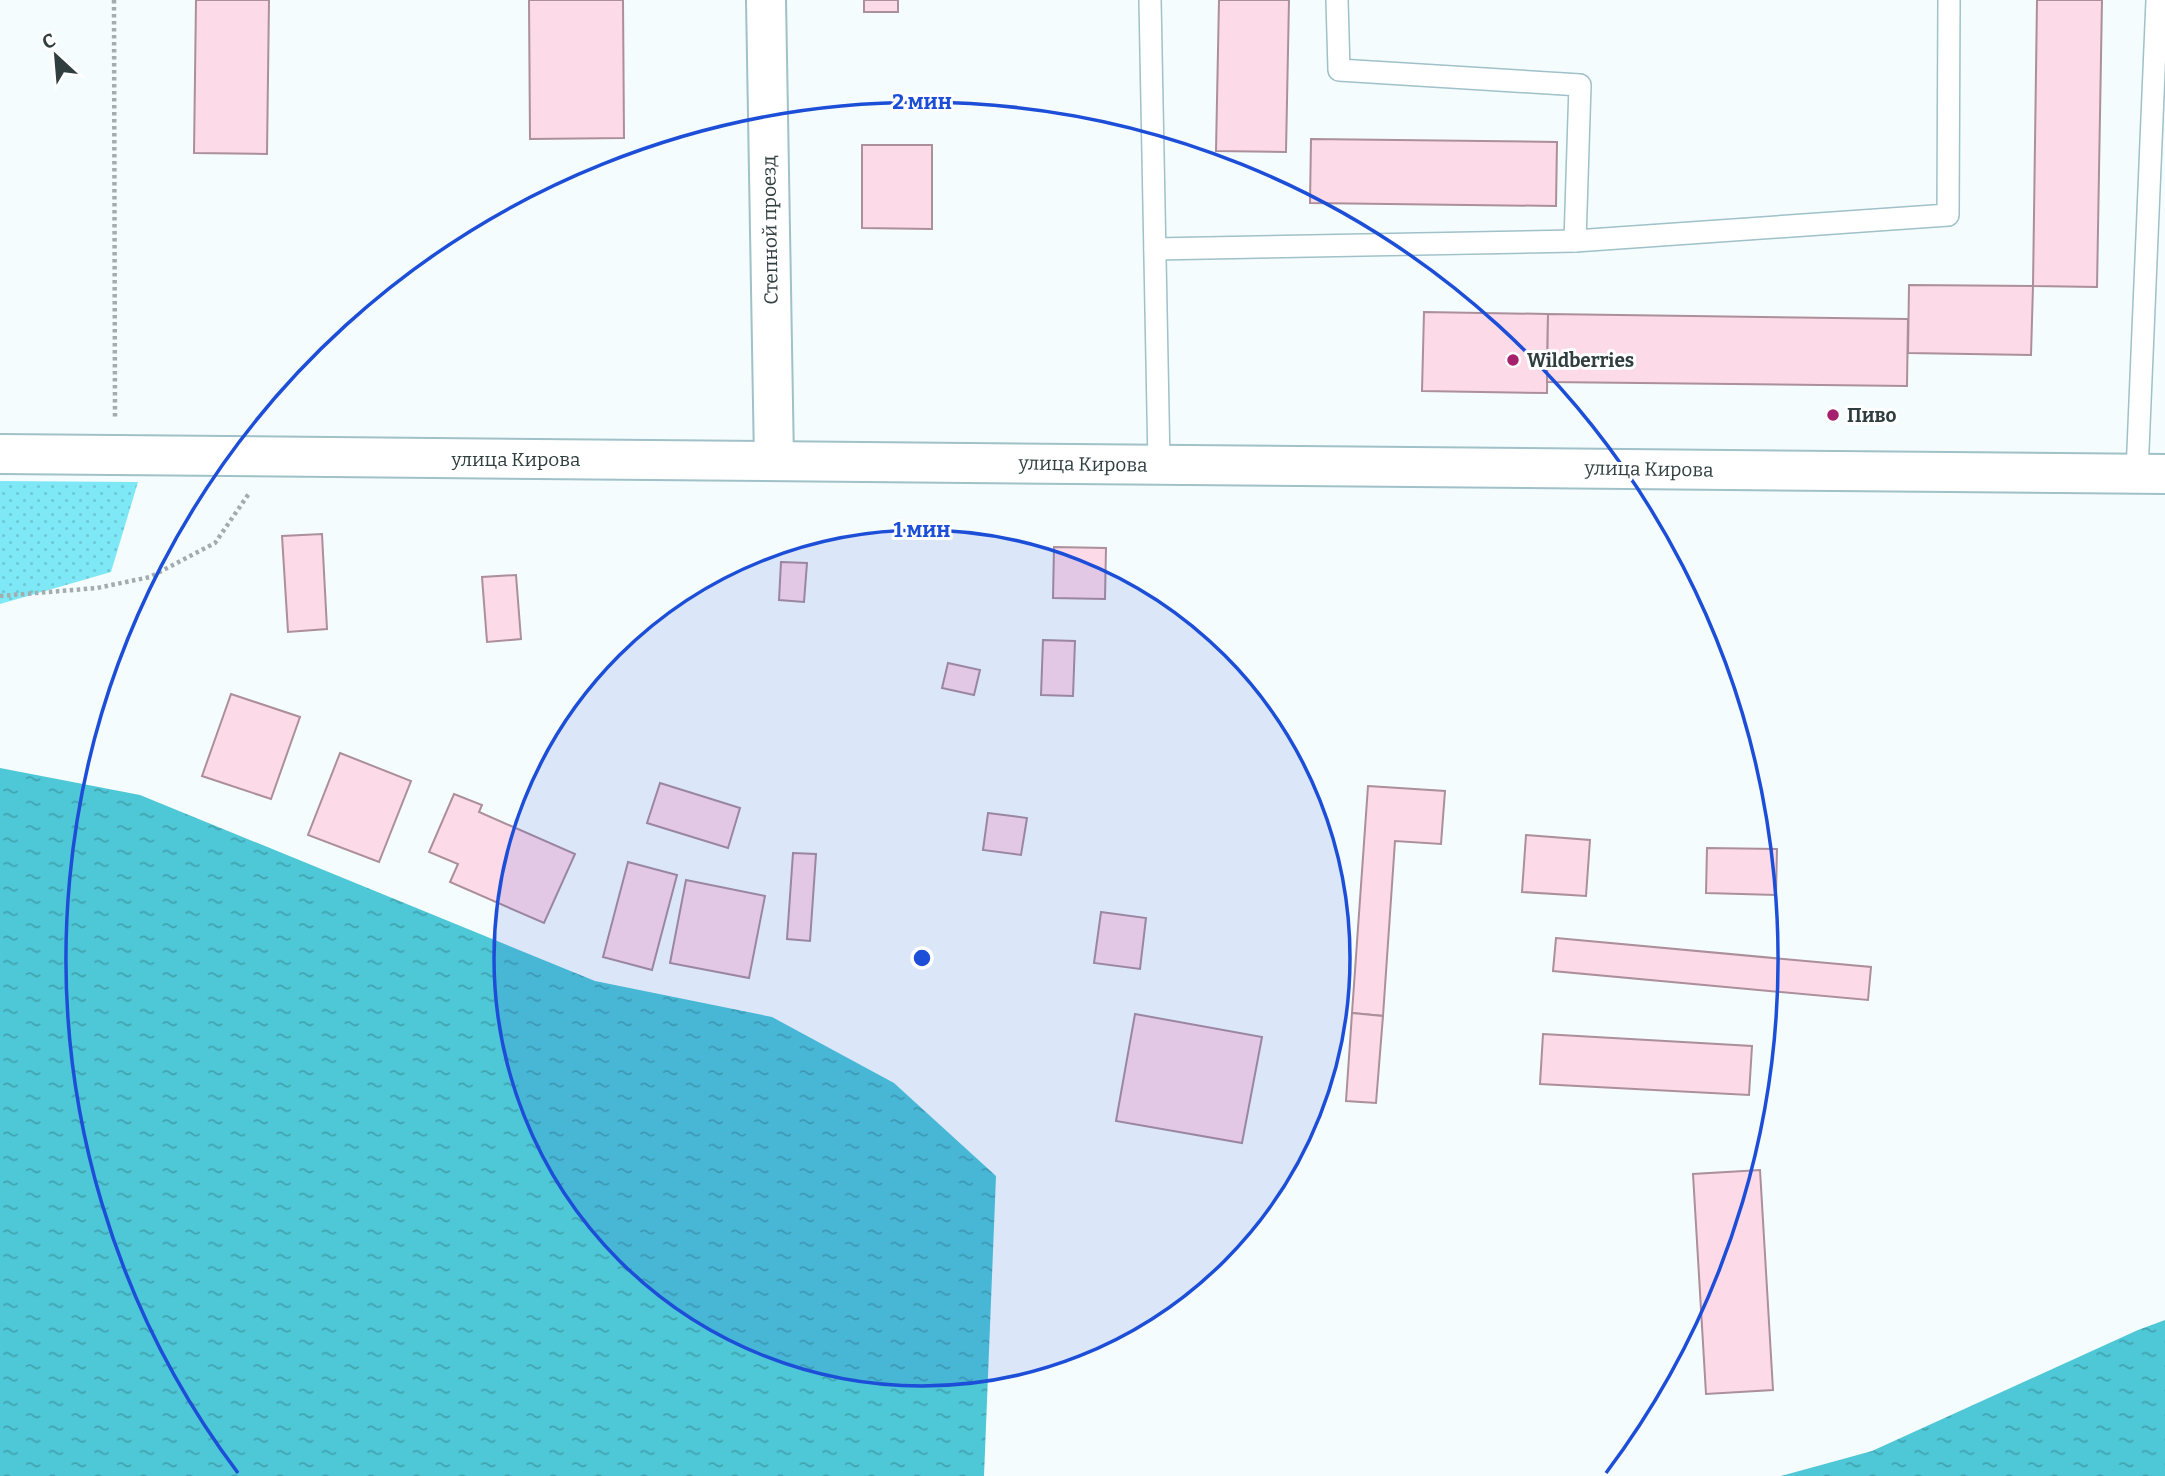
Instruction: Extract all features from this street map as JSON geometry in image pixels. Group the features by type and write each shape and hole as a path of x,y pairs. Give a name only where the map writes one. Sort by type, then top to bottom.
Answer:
{"main road":[{"name":"Степной проезд","path":"766,0 774,461"},
{"name":"улица Кирова","path":"0,454 2151,473"}],"lane":[{"path":"1150,0 1159,464"},
{"path":"1337,0 1339,70 1580,85 1575,242"},
{"path":"1155,249 1575,242 1948,215 1949,0"},
{"path":"2151,473 2157,0"}],"path":[{"path":"114,0 115,455"},
{"path":"0,596 97,588 150,577 215,543 274,457"}],"shaded area":[{"path":"0,481 138,482 111,572 0,604"}],"water":[{"path":"0,768 140,795 595,981 772,1017 894,1083 996,1176 984,1476 0,1476"},
{"path":"2165,1320 2165,1476 1781,1476 1872,1451"}],"building":[{"path":"196,0 269,0 267,154 194,153"},
{"path":"529,0 623,0 624,138 530,139"},
{"path":"864,0 898,0 898,12 864,12"},
{"path":"1219,0 1289,0 1286,152 1216,151"},
{"path":"2037,0 2102,0 2097,287 2033,286"},
{"path":"1311,139 1557,142 1556,206 1310,203"},
{"path":"862,145 932,145 932,229 862,228"},
{"path":"1909,285 2033,286 2031,355 1908,353"},
{"path":"1424,312 1548,314 1547,393 1422,391"},
{"path":"1548,314 1908,319 1907,386 1547,382"},
{"path":"322,534 327,629 288,632 282,536"},
{"path":"1054,547 1106,548 1105,599 1053,598"},
{"path":"781,562 807,563 804,602 779,600"},
{"path":"516,575 521,639 487,642 482,577"},
{"path":"1043,640 1075,641 1073,696 1041,695"},
{"path":"948,663 980,670 974,695 942,688"},
{"path":"231,694 300,717 271,799 202,776"},
{"path":"340,753 411,781 379,862 308,835"},
{"path":"660,783 740,808 728,848 647,823"},
{"path":"1368,786 1445,791 1441,844 1395,841 1383,1016 1352,1013"},
{"path":"454,794 482,805 479,812 575,854 544,923 450,882 458,864 429,852"},
{"path":"988,813 1027,818 1021,855 983,850"},
{"path":"1526,835 1590,840 1586,896 1522,892"},
{"path":"1707,848 1777,849 1776,895 1706,893"},
{"path":"793,853 816,854 810,941 787,939"},
{"path":"628,862 677,875 652,970 603,957"},
{"path":"686,880 765,896 749,978 670,963"},
{"path":"1101,912 1146,918 1140,969 1094,963"},
{"path":"1556,938 1871,967 1868,1000 1553,971"},
{"path":"1352,1013 1383,1016 1376,1103 1346,1101"},
{"path":"1135,1014 1262,1037 1242,1143 1116,1121"},
{"path":"1543,1034 1752,1046 1749,1095 1540,1084"},
{"path":"1760,1170 1773,1390 1706,1394 1693,1174"}],"place":[{"name":"Wildberries","path":"1513,360"},
{"name":"Пиво","path":"1833,415"}]}
